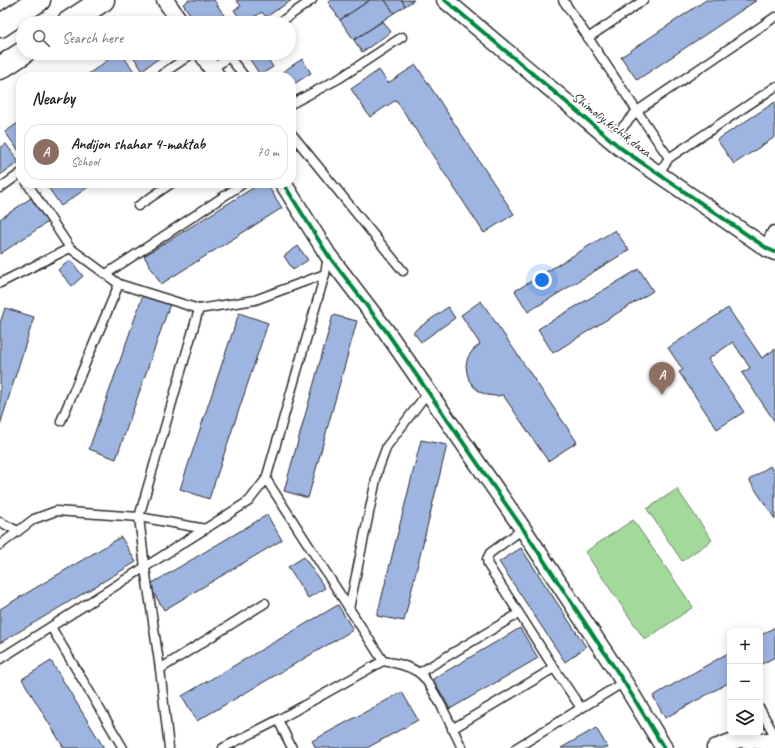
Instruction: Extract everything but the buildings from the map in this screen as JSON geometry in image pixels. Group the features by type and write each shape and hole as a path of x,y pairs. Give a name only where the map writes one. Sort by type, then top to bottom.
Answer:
{"main road":[{"path":"0,26 39,0"},
{"path":"79,16 103,0"},
{"path":"0,68 16,58"}],"street":[{"path":"165,0 176,16"},
{"name":"Shimoliy kichik daxa","path":"445,0 611,140 771,251"},
{"path":"207,60 214,72"},
{"path":"286,188 328,255 386,331 523,529 624,682 664,748"},
{"path":"771,251 775,234"},
{"path":"715,748 739,739 775,742"}],"lane":[{"path":"289,16 312,0"},
{"path":"563,0 668,158"},
{"path":"588,38 644,0"},
{"path":"611,140 637,111 775,17"},
{"path":"296,101 340,78 402,37"},
{"path":"165,72 183,60"},
{"path":"216,72 227,60"},
{"path":"235,60 242,72"},
{"path":"658,174 668,158 775,86"},
{"path":"296,139 403,271"},
{"path":"0,188 16,177"},
{"path":"30,188 70,248 119,284 199,309 255,300 325,274"},
{"path":"138,206 165,188"},
{"path":"106,274 236,188"},
{"path":"0,283 70,248"},
{"path":"0,659 249,501 266,479 325,274 328,255"},
{"path":"61,421 119,284"},
{"path":"170,748 139,517 199,309"},
{"path":"349,609 378,470 387,446 428,392"},
{"path":"266,479 382,661"},
{"path":"0,545 34,519 56,510 139,517 206,529"},
{"path":"0,522 18,532"},
{"path":"523,529 490,553 487,559 488,565 518,614 581,708"},
{"path":"160,669 265,603"},
{"path":"420,673 518,614"},
{"path":"51,627 123,748"},
{"path":"223,748 278,720 382,661 403,665 420,673 434,692 462,748"},
{"path":"452,729 554,668"},
{"path":"516,748 624,682"},
{"path":"763,714 775,736"},
{"path":"278,720 292,748"}],"green space":[{"path":"677,489 712,540 682,561 647,509"},
{"path":"633,520 693,607 645,640 585,552"}],"cycle path":[{"path":"445,0 622,149 768,249 775,252"},
{"path":"286,188 328,255 386,331 523,529 624,682 664,748"}],"place":[{"name":"Andijon shahar 4-maktab","path":"662,395"}]}
